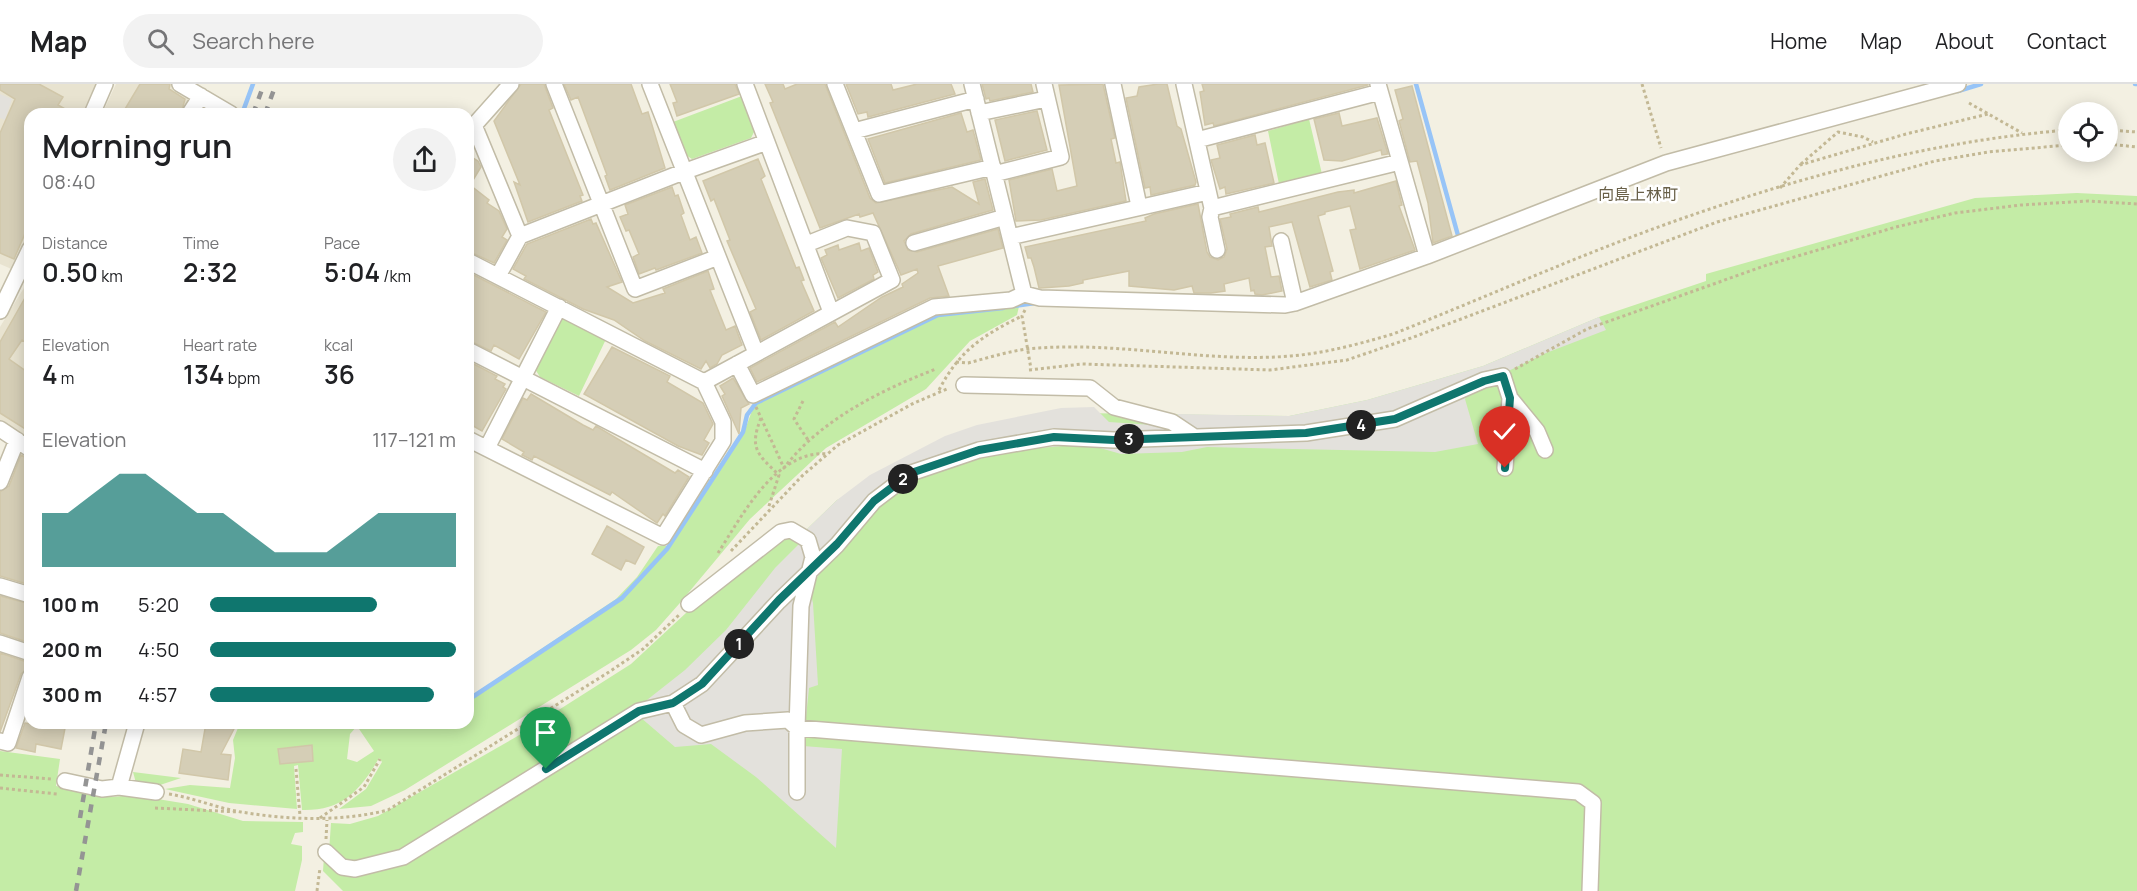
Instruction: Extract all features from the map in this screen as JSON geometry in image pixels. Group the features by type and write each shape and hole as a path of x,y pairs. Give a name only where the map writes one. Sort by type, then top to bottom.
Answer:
{"street":[{"path":"95,108 105,84"},
{"path":"180,84 221,108"},
{"path":"474,125 511,84"},
{"path":"554,84 635,289 718,257"},
{"path":"650,84 756,353"},
{"path":"745,84 831,312"},
{"path":"835,84 879,194 1060,158 1045,92 854,131"},
{"path":"972,84 1024,294"},
{"path":"1113,84 1139,206"},
{"path":"1184,84 1212,208 1210,217 1216,250"},
{"path":"737,364 753,395 934,307 1011,300 1024,294 1040,298 1286,305 1295,303 1427,256 1666,163 1958,84"},
{"path":"1197,140 1379,88 1427,256"},
{"path":"193,108 201,96"},
{"path":"474,135 520,236"},
{"path":"498,276 520,236 683,171 767,142"},
{"path":"1212,208 1400,162"},
{"path":"1010,237 1208,192"},
{"path":"914,243 1005,217"},
{"path":"704,382 892,280 873,233 847,228 807,244"},
{"path":"1281,241 1295,303"},
{"path":"0,310 24,261"},
{"path":"474,264 704,382 723,422 723,441 663,537 474,442"},
{"path":"487,448 559,307"},
{"path":"474,353 705,471"},
{"path":"326,852 342,867 355,869 403,857 639,711 673,703 702,684 860,519 874,501 911,473 979,450 1054,437 1114,440 1306,433 1395,419 1484,381 1503,376 1510,398 1537,431 1545,450"},
{"path":"964,385 1090,388 1114,407 1172,422 1193,436"},
{"path":"1505,468 1510,398"},
{"path":"0,429 24,444 0,482"},
{"path":"689,604 781,532 791,530 800,533 808,540 813,557 801,606 797,792"},
{"path":"0,586 24,593"},
{"path":"0,643 24,651"},
{"path":"0,741 8,743 24,695"},
{"path":"673,703 684,725 701,735 745,723 788,720 797,728 1578,792 1593,803 1590,891"},
{"path":"119,787 136,729"},
{"path":"65,781 102,789 119,787 156,792"}],"path":[{"path":"1642,84 1666,163"},
{"path":"1969,103 2023,134"},
{"path":"1800,165 1874,143 1988,114"},
{"path":"956,363 968,363 1028,350 1137,350 1261,357 1291,356 1348,347 1393,334 1674,221 1780,188 1899,155 2023,134 2058,131"},
{"path":"2118,131 2137,132"},
{"path":"1780,188 1800,165 1838,132 1863,137 1874,143"},
{"path":"2118,145 2137,147"},
{"path":"1503,376 1587,329 1767,265 1896,227 1955,213 2021,205 2088,201 2137,204"},
{"path":"939,390 956,363 988,333 1022,316 1031,369"},
{"path":"784,468 808,440 868,400 903,381 936,369"},
{"path":"803,401 794,419 808,440"},
{"path":"756,405 784,468"},
{"path":"761,417 754,443 755,449 777,473 778,480 767,511"},
{"path":"718,552 777,473 820,453 828,454"},
{"path":"320,818 364,787 380,759"},
{"path":"296,769 300,816"},
{"path":"0,775 65,781"},
{"path":"156,792 198,799 222,806"},
{"path":"317,891 320,871"}],"shaded area":[{"path":"0,84 99,84 89,108 24,108 24,253 16,271 0,264"},
{"path":"116,84 170,84 188,94 190,108 105,108"},
{"path":"0,94 12,99 5,120 0,118"},
{"path":"24,288 24,439 0,423 0,327"},
{"path":"1599,317 1606,330 1546,353 1469,390 1465,399 1478,444 1435,452 1207,447 1182,452 1121,454 1086,444 983,453 907,479 881,498 809,587 813,603 818,685 809,688 803,746 842,749 836,848 756,777 711,744 675,747 633,711 685,670 726,630 775,568 801,542 805,531 837,500 870,475 945,436 977,425 1061,408 1094,407 1109,422 1168,426 1178,414 1289,416 1367,400 1483,366"}],"green space":[{"path":"742,96 756,128 751,138 692,159 683,153 673,122"},
{"path":"1309,119 1322,174 1279,184 1268,131"},
{"path":"2077,193 2137,196 2137,891 343,891 323,871 324,857 338,870 395,854 346,865 329,852 331,823 350,824 378,816 516,737 631,664 700,600 782,539 791,538 805,531 837,500 911,462 1080,413 1289,416 1367,400 1483,366 1599,317 1706,281 1706,274 1975,198"},
{"path":"1020,302 1017,315 970,341 926,389 826,448 750,519 656,630 631,650 405,790 371,806 339,809 366,789 382,762 379,758 365,780 348,797 339,803 316,809 302,810 298,765 294,766 297,809 229,803 165,789 190,785 230,788 235,758 233,740 238,729 354,729 350,734 347,759 357,762 374,751 359,729 474,729 474,694 616,599 637,577 658,546 669,546 743,435 756,400 936,311"},
{"path":"569,318 607,337 579,396 540,377 535,369 558,321"},
{"path":"0,751 60,759 56,786 112,797 133,795 188,804 243,821 303,822 303,832 295,833 291,844 302,846 302,860 295,891 0,891"},
{"path":"133,772 181,778 154,787 136,783"}],"building":[{"path":"0,84 39,84 63,97 58,105 63,108 24,108 24,236 14,259 0,253 0,133 15,99 0,90"},
{"path":"140,84 170,84 169,89 185,99 183,108 126,108"},
{"path":"521,84 544,84 553,108 549,110 583,195 580,196 582,201 528,222 514,182 520,185 494,121"},
{"path":"564,84 631,84 642,114 648,112 665,168 610,190 605,176 607,175 578,97 571,100"},
{"path":"670,84 735,84 739,94 677,116 673,103 677,102"},
{"path":"765,84 783,84 785,89 797,84 825,84 870,198 876,203 952,187 979,204 973,182 985,179 993,210 911,234 904,241 908,250 917,252 998,229 1003,248 938,266 949,296 930,298 757,382 750,368 835,322 838,327 882,297 903,287 902,284 918,273 917,269 901,275 873,213 860,217 859,214 820,228 770,103 773,102"},
{"path":"846,84 891,84 893,90 917,84 951,84 955,94 868,117 867,112 858,114"},
{"path":"982,84 1031,84 1033,92 990,101 989,98 986,99"},
{"path":"1103,84 1115,138 1111,139 1116,163 1120,162 1126,201 1041,220 1016,221 1009,180 1052,169 1057,191 1077,186 1059,85"},
{"path":"1167,84 1177,126 1181,129 1196,182 1195,185 1151,195 1150,187 1145,188 1126,98 1137,96 1139,87"},
{"path":"1202,84 1368,85 1214,126 1213,123 1205,125 1200,92 1204,91"},
{"path":"1412,86 1452,236 1433,243 1428,203 1417,161 1410,162 1399,121 1403,119 1395,90"},
{"path":"1037,111 1047,150 1005,161 995,120"},
{"path":"961,113 967,132 973,130 981,160 885,183 868,139"},
{"path":"1339,113 1342,126 1377,118 1388,154 1382,155 1381,150 1342,161 1324,160 1314,119"},
{"path":"1255,135 1257,145 1265,143 1274,183 1226,194 1225,187 1220,189 1211,160 1220,158 1217,145"},
{"path":"474,159 481,167 474,178"},
{"path":"758,159 765,176 761,179 796,268 799,267 804,280 801,281 814,311 761,340 750,312 756,309 727,241 730,240 714,199 711,201 703,181"},
{"path":"1396,181 1402,205 1399,206 1415,250 1360,269 1350,230 1356,229 1350,206 1325,212 1318,216 1333,271 1330,272 1332,280 1310,287 1292,222 1269,227 1272,246 1265,247 1271,277 1279,276 1282,291 1262,295 1255,294 1254,290 1251,291 1249,278 1224,284 1225,291 1211,293 1194,293 1192,286 1174,290 1129,286 1129,271 1083,280 1083,283 1069,286 1039,288 1031,258 1028,258 1025,247 1146,221 1145,218 1154,214 1198,204 1207,252 1210,257 1218,260 1224,257 1227,249 1220,219 1231,217 1230,214 1258,207 1259,212 1338,192 1354,190 1354,193"},
{"path":"672,187 675,196 678,195 684,213 681,215 690,240 696,237 702,253 639,274 633,257 639,254 629,230 626,231 620,217 628,214 625,205"},
{"path":"474,188 489,200 487,203 499,211 507,229 502,237 507,240 494,263 474,254"},
{"path":"591,219 593,224 596,223 622,282 607,287 633,303 665,293 663,289 708,271 714,289 710,290 726,330 735,326 742,345 722,355 717,364 710,368 706,361 701,369 645,341 614,320 583,309 524,279 526,276 513,269 527,244"},
{"path":"859,243 861,251 869,248 878,272 873,275 874,279 838,298 821,258 827,255 825,250 838,245 839,250"},
{"path":"474,275 546,312 519,359 494,345 491,351 474,343"},
{"path":"24,300 24,341 22,340 9,359 24,370 24,428 0,413 0,342"},
{"path":"612,347 670,376 667,382 703,403 713,424 704,440 709,443 702,455 678,446 584,394"},
{"path":"474,364 497,376 495,379 505,384 503,387 506,389 482,431 474,426"},
{"path":"733,378 749,404 741,408 739,434 722,396 725,394 720,386"},
{"path":"531,394 583,425 593,430 596,426 675,473 678,470 689,477 665,516 663,514 657,523 612,492 610,495 534,456 532,460 522,455 524,452 502,439 523,398 527,400"},
{"path":"21,455 24,457 24,583 0,576 0,492 9,486"},
{"path":"607,526 644,547 635,564 626,560 621,570 592,554"},
{"path":"0,596 24,602 24,641 0,633"},
{"path":"0,653 24,661 24,671 21,674 0,732"},
{"path":"24,726 24,729 65,729 61,749 36,744 35,752 16,748"},
{"path":"205,729 234,729 221,754 231,755 228,780 179,773 183,749 201,752"},
{"path":"312,745 313,761 280,764 278,749"}],"waterway":[{"path":"244,108 253,84"},
{"path":"1416,84 1459,239"},
{"path":"1958,91 1981,84"},
{"path":"1014,306 1035,303"},
{"path":"474,696 622,598 667,549 743,432 747,415 756,403 938,315 1003,308"}],"railway":[{"path":"255,108 264,84"},
{"path":"267,108 276,84"},
{"path":"80,818 95,729"},
{"path":"76,891 105,729"}],"district":[{"name":"向島上林町","path":"1638,194"}],"route":[{"path":"546,769 639,711 673,703 702,684 779,600 837,544 874,501 911,473 979,450 1054,437 1114,440 1306,433 1395,419 1484,381 1503,376 1510,398 1505,468"}]}
